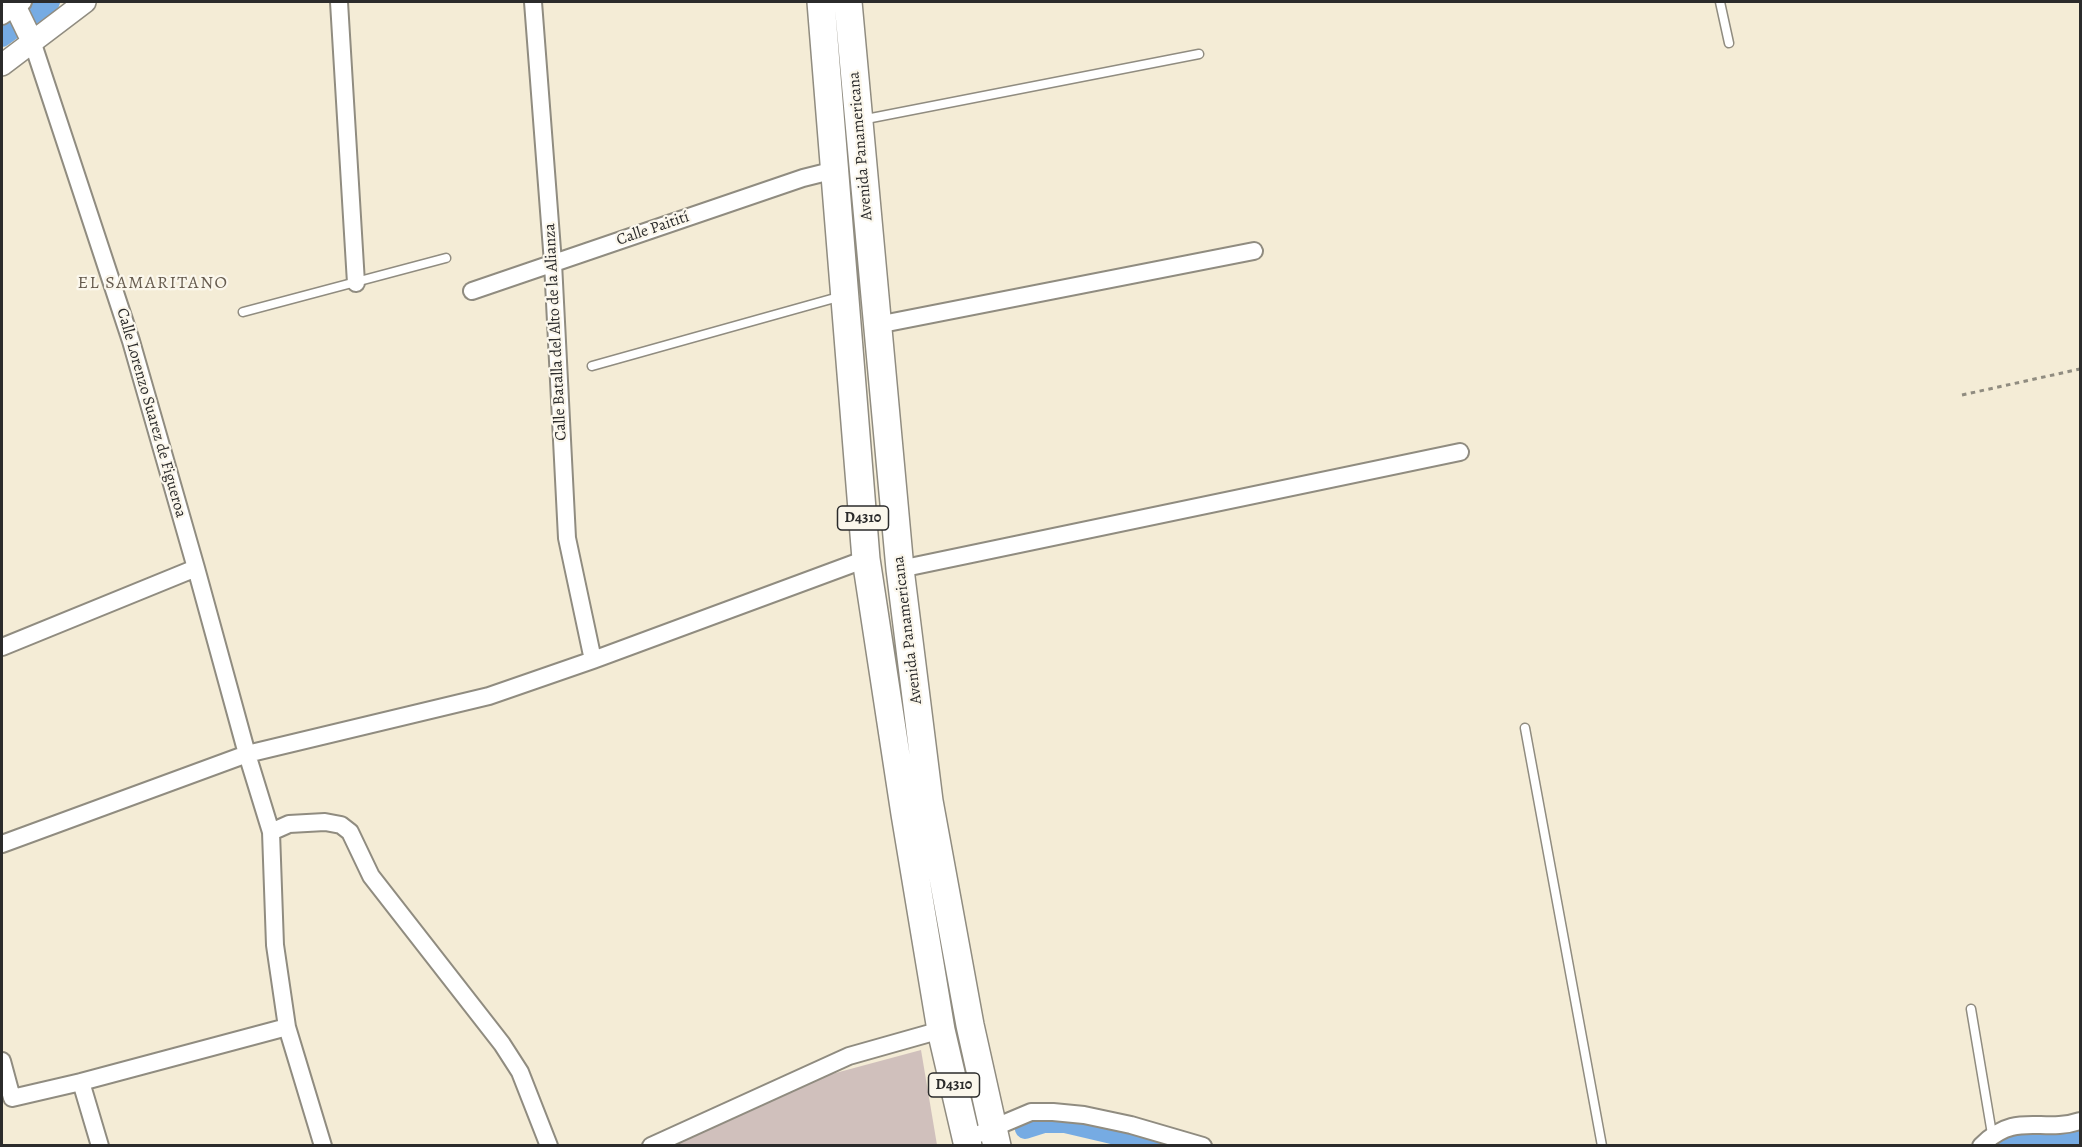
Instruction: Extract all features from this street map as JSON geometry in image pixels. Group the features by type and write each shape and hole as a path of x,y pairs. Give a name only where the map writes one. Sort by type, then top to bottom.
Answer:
{"main road":[{"name":"Avenida Panamericana","path":"821,2 866,559 941,1030 967,1142"},
{"name":"Avenida Panamericana","path":"848,2 900,569 929,801 970,1025 996,1136"}],"street":[{"path":"2,65 19,17 85,2"},
{"path":"339,2 356,283"},
{"name":"Calle Batalla del Alto de la Alianza","path":"533,2 554,263 567,538 593,660"},
{"name":"Calle Lorenzo Suarez de Figueroa","path":"19,17 131,341 271,832 275,945 287,1027 323,1146"},
{"name":"Calle Paitití","path":"472,291 803,178 835,170"},
{"path":"877,325 1254,251"},
{"path":"900,569 1460,452"},
{"path":"2,844 247,754 489,696 866,559"},
{"path":"2,647 196,568"},
{"path":"271,832 289,824 325,822 341,825 350,832 371,876 502,1044 520,1072 549,1146"},
{"path":"2,1061 12,1098 287,1027"},
{"path":"651,1146 849,1056 941,1030"},
{"path":"81,1082 100,1146"},
{"path":"967,1142 996,1136 1031,1112 1053,1112 1084,1115 1131,1125 1203,1146"},
{"path":"1987,1140 2014,1125 2064,1126 2080,1121"}],"lane":[{"path":"1720,2 1729,43"},
{"path":"860,120 1199,54"},
{"path":"243,312 446,258"},
{"path":"592,366 845,295"},
{"path":"1525,728 1602,1146"},
{"path":"1971,1009 1987,1140"}],"path":[{"path":"1962,395 2080,369"}],"shaded area":[{"path":"921,1050 937,1145 672,1146 828,1075"}],"waterway":[{"path":"2,37 50,2"},
{"path":"1025,1129 1044,1123 1065,1123 1163,1146"},
{"path":"1997,1146 2012,1139 2027,1138 2067,1144 2080,1136"}],"district":[{"name":"EL SAMARITANO","path":"153,284"}]}
